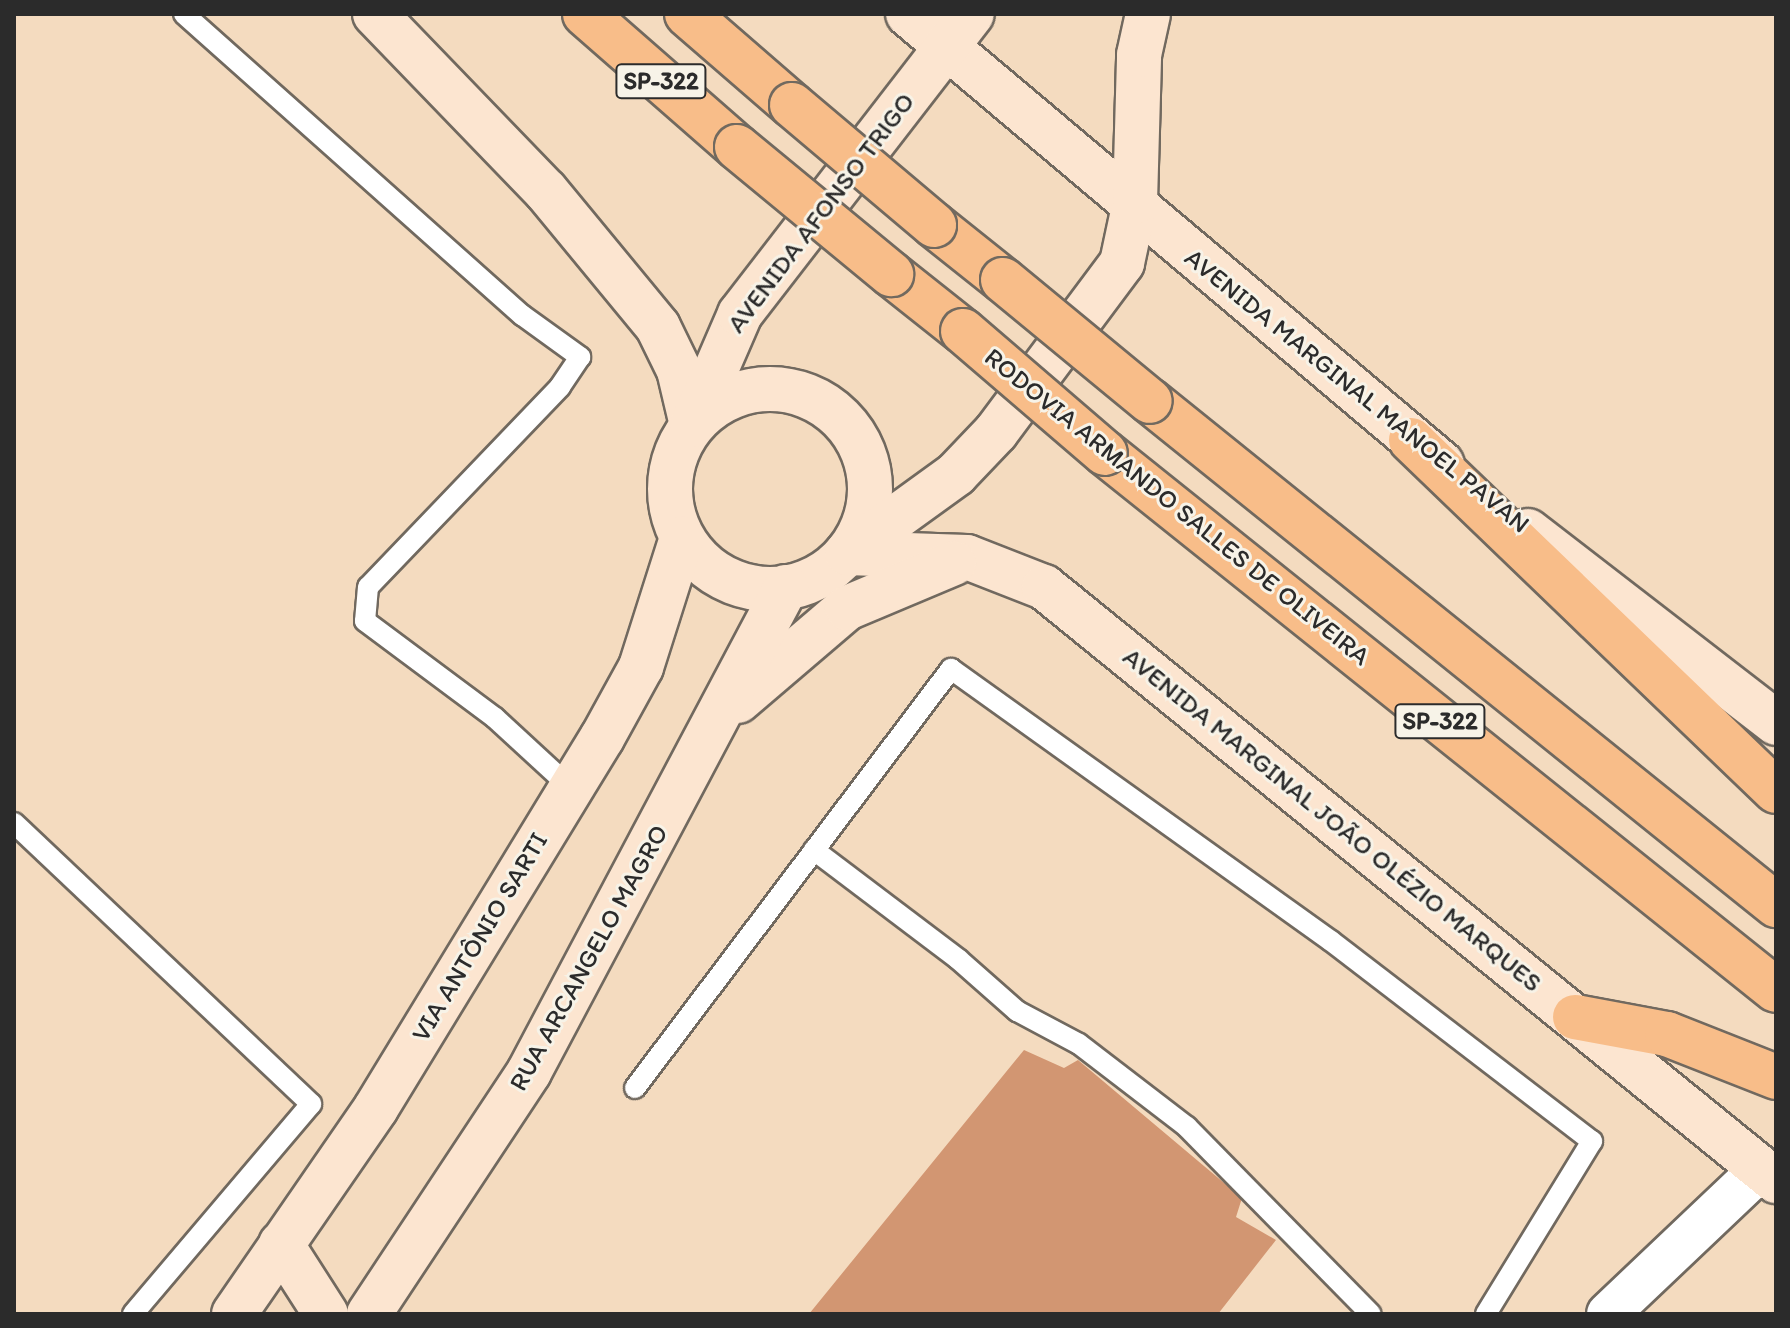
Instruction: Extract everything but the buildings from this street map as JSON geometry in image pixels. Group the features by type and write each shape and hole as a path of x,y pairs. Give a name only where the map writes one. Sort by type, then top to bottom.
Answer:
{"highway":[{"name":"RODOVIA ARMANDO SALLES DE OLIVEIRA","path":"585,14 737,147 1105,453 1776,990"},
{"name":"SP-322","path":"687,14 792,105 1150,401 1776,905"},
{"path":"1411,440 1776,791"},
{"path":"1575,1017 1667,1034 1776,1077"}],"main road":[{"path":"375,14 546,191 658,327 679,370 692,425"},
{"name":"AVENIDA MARGINAL MANOEL PAVAN","path":"908,14 946,49 1135,202 1187,253 1411,440 1776,723"},
{"name":"AVENIDA AFONSO TRIGO","path":"692,425 740,314 972,14"},
{"path":"847,553 863,526 870,496 867,464 855,435 834,412 807,396 760,391 716,405 692,425 676,451 670,480 671,511 682,538 719,576 743,586 786,587 825,573 847,553 956,474 996,432 1122,263 1135,202 1139,55 1148,14"},
{"name":"VIA ANTÔNIO SARTI","path":"234,1314 376,1108 641,667 682,538"},
{"name":"AVENIDA MARGINAL JOÃO OLÉZIO MARQUES","path":"847,553 967,557 1044,587 1769,1175"},
{"path":"723,712 847,608 967,557"},
{"name":"RUA ARCANGELO MAGRO","path":"369,1314 529,1072 723,712 786,587"},
{"path":"281,1244 326,1314"}],"street":[{"path":"1608,1314 1769,1175"}],"lane":[{"path":"184,14 522,315 580,357 560,387 368,587 365,621 495,718 571,788"},
{"path":"635,1088 951,669 1011,708 1331,941 1592,1141 1486,1314"},
{"path":"14,823 311,1104 133,1314"},
{"path":"814,850 958,959 1017,1011 1079,1044 1187,1127 1371,1314"}]}
